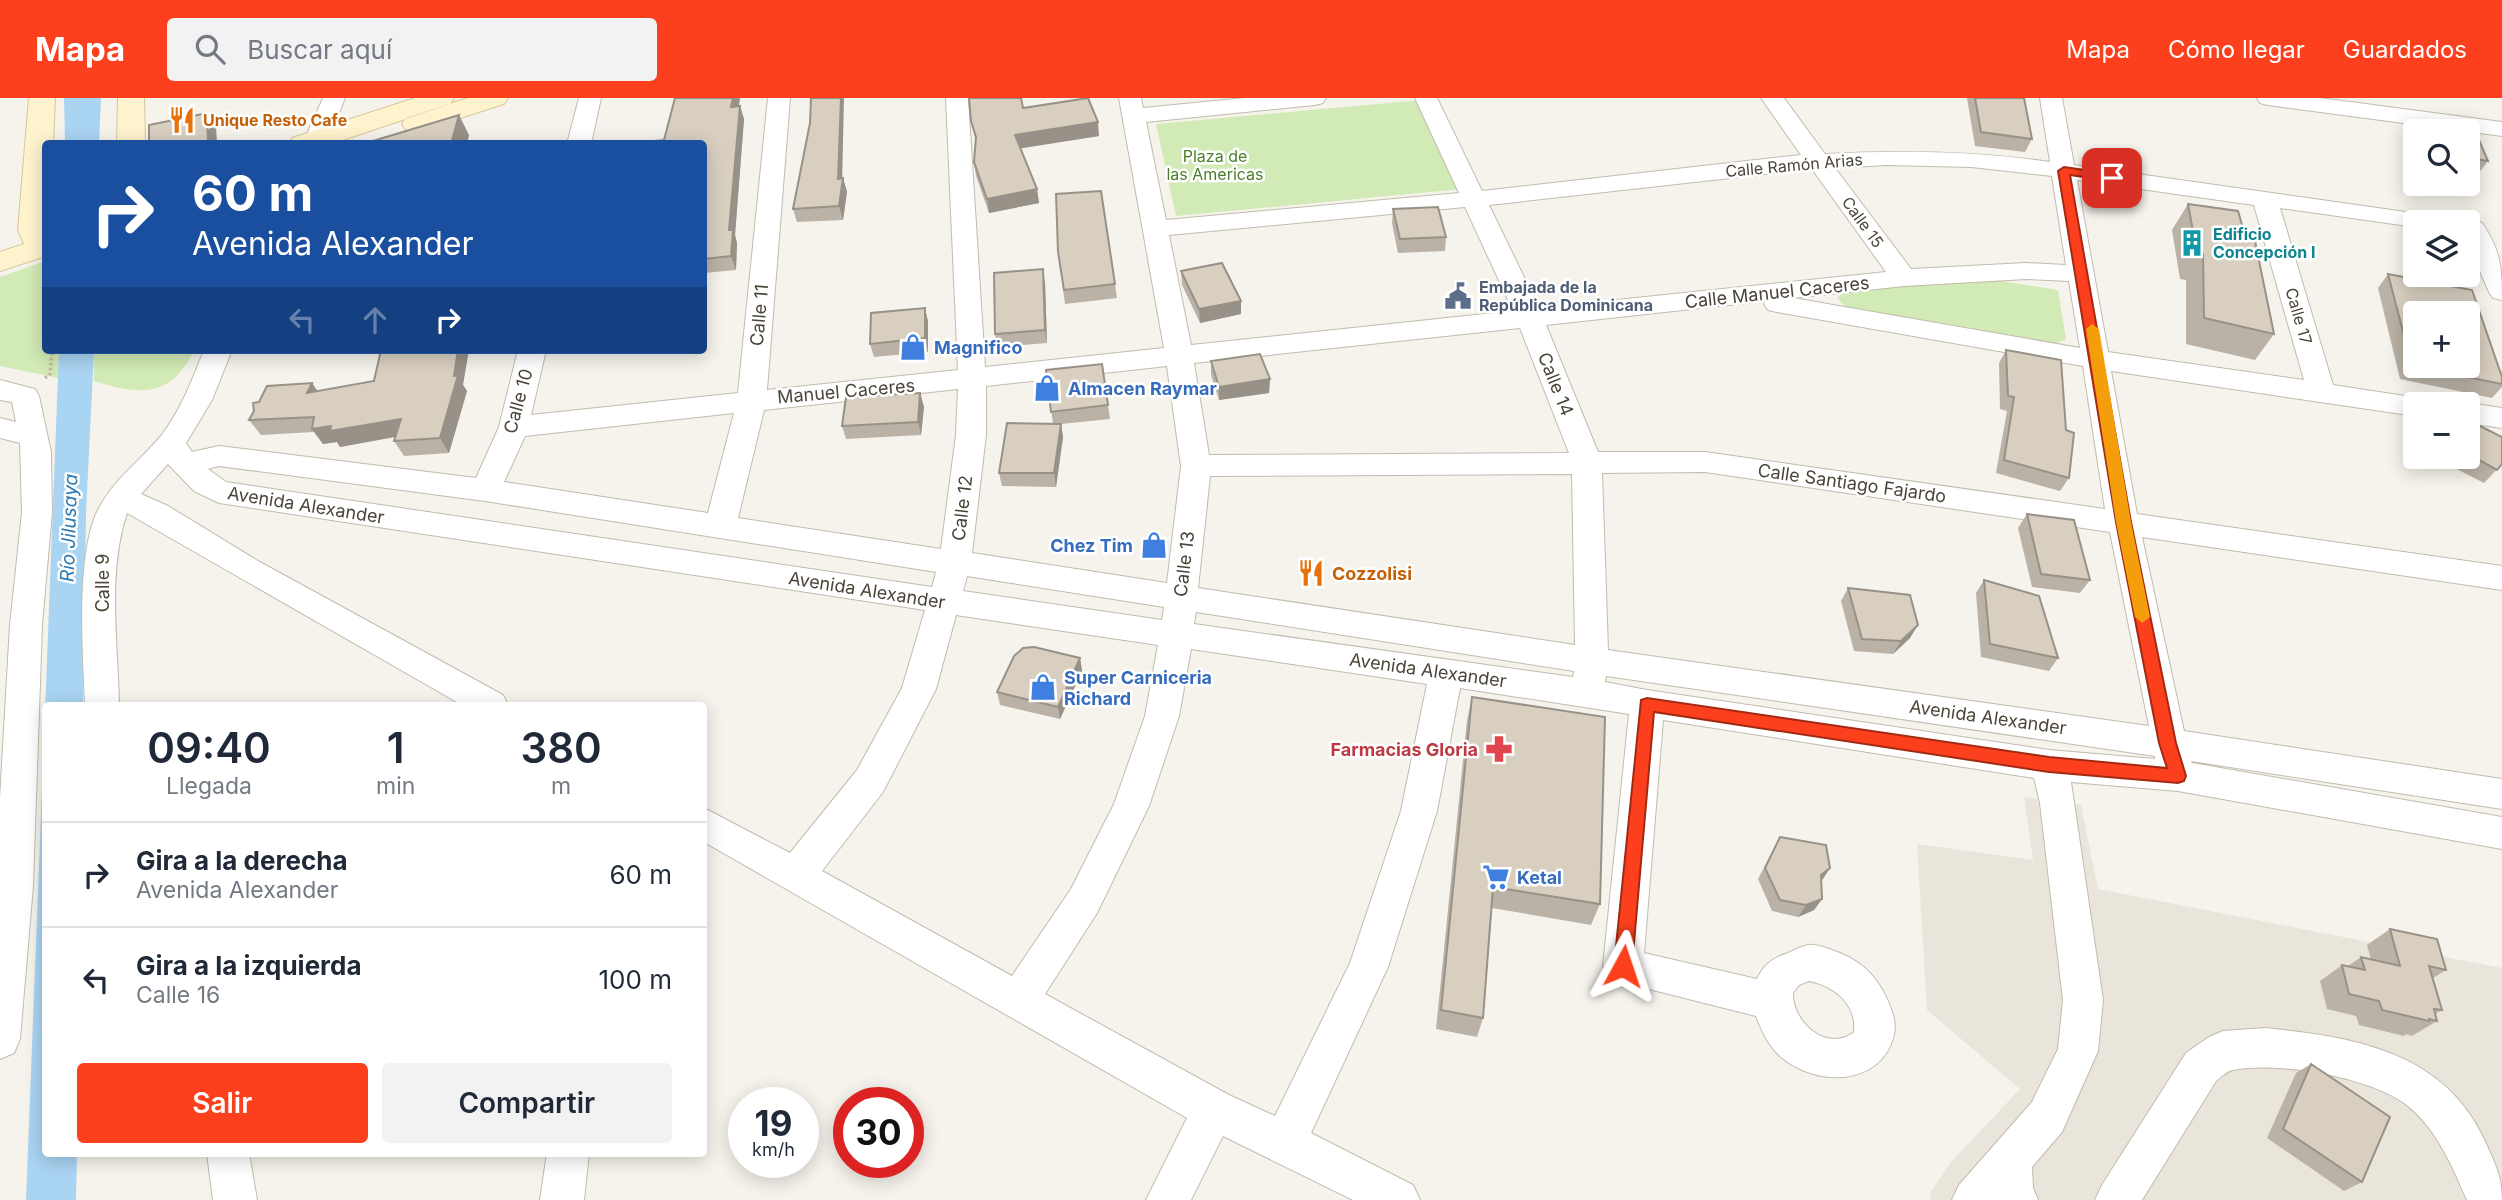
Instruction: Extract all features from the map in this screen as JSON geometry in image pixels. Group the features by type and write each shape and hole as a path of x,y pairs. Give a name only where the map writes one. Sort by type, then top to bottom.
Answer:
{"main road":[{"path":"41,238 42,98"},
{"path":"131,98 131,140"},
{"path":"317,140 441,98"},
{"path":"369,140 495,98"},
{"path":"0,241 41,238"},
{"path":"0,262 41,238"}],"street":[{"path":"312,140 334,98"},
{"path":"580,140 590,98"},
{"name":"Calle 11","path":"720,528 751,400 779,98"},
{"name":"Calle 12","path":"795,876 870,781 919,689 955,562 971,435 972,379 957,98"},
{"path":"1132,107 1315,98"},
{"name":"Calle 14","path":"1426,98 1530,317 1587,461 1590,677"},
{"name":"Calle 15","path":"1772,98 1903,278"},
{"path":"2051,98 2098,360 2123,522 2173,760"},
{"path":"2267,98 2502,128"},
{"name":"Calle 13","path":"1019,999 1084,901 1132,806 1162,716 1178,615 1196,466 1179,356 1132,107"},
{"name":"Calle Ramón Arias","path":"1155,229 1474,199 1818,161 1886,158 1971,159 2403,218"},
{"name":"Calle 17","path":"2265,199 2321,392"},
{"path":"2480,229 2502,232"},
{"path":"2480,247 2502,292"},
{"name":"Calle Manuel Caceres","path":"1179,356 1903,278 2026,271 2082,274"},
{"path":"1740,297 2098,360 2403,404"},
{"name":"Calle 9","path":"102,702 102,543 110,514 121,498 179,454 216,354"},
{"name":"Calle 10","path":"485,490 514,427 531,354"},
{"name":"Manuel Caceres","path":"514,427 1179,356"},
{"path":"0,390 25,396 32,420 16,432 38,486 13,628 7,889 0,1039"},
{"path":"2480,415 2502,418"},
{"name":"Avenida Alexander","path":"179,454 219,456 485,490 955,562 1178,615 1446,673 1590,677 1647,704 2049,765 2173,760 2502,833"},
{"name":"Avenida Alexander","path":"179,454 200,482 219,492 943,602 1178,615 2173,760 2502,794"},
{"name":"Calle Santiago Fajardo","path":"1196,466 1705,462 2502,578"},
{"path":"121,498 157,514 247,569 486,702"},
{"path":"1284,1142 1368,967 1419,811 1446,673"},
{"path":"1647,704 1623,966 1771,1001"},
{"path":"1982,1200 1991,1198 2010,1186 2078,1051 2083,1000 2059,803 2049,765"},
{"path":"707,826 1214,1110 1284,1142 1372,1194"},
{"path":"2117,1200 2200,1067 2223,1051 2266,1048 2332,1055 2371,1066 2422,1091 2457,1129 2489,1200"},
{"path":"1168,1200 1214,1110"},
{"path":"229,1157 235,1200"},
{"path":"562,1200 567,1157"},
{"path":"1975,1200 2010,1186"}],"shaded area":[{"path":"2024,797 2081,805 2098,889 2502,968 2502,1200 1930,1200 1931,1191 1951,1162 2020,1089 1927,1010 1917,844 2033,860"}],"green space":[{"name":"Plaza de las Americas","path":"1422,100 1462,189 1176,216 1156,124"},
{"path":"42,262 42,354 59,354 58,378 0,366 0,277"},
{"path":"1982,278 2058,290 2066,339 2054,344 1848,309 1837,298 1847,289"},
{"path":"94,354 192,354 175,377 152,389 125,389 94,381"}],"water":[{"path":"64,98 101,98 99,140 65,140"},
{"name":"Río Jilusaya","path":"59,354 94,354 86,513 83,702 45,702"},
{"name":"Río Jilusaya","path":"42,788 42,1157 77,1157 76,1200 26,1200"}],"building":[{"path":"675,98 733,98 731,107 740,106 729,230 733,230 731,256 707,259 707,140 664,140"},
{"path":"811,98 841,98 838,179 843,178 839,206 793,209 810,123"},
{"path":"969,98 1021,98 1023,108 1088,98 1098,122 1015,135 1037,189 987,199 974,162 976,137"},
{"path":"1975,98 2024,98 2032,139 1981,132"},
{"path":"207,113 208,140 149,140 149,125"},
{"path":"459,115 452,140 376,140"},
{"path":"2480,142 2488,161 2480,160"},
{"path":"1101,191 1115,284 1064,290 1058,252 1056,194"},
{"path":"2188,204 2238,211 2246,239 2255,241 2274,334 2204,318 2203,254 2197,253"},
{"path":"1438,207 1446,237 1400,239 1393,209"},
{"path":"1222,263 1241,301 1199,309 1181,271"},
{"path":"1043,269 1045,330 995,334 994,273"},
{"path":"2388,274 2403,277 2403,287 2456,287 2472,290 2476,301 2403,301 2403,332"},
{"path":"925,308 925,338 870,344 871,313"},
{"path":"2480,313 2502,377 2502,384 2472,378 2480,378"},
{"path":"2006,350 2061,360 2066,430 2074,433 2069,478 2004,460 2014,397 2008,396"},
{"path":"380,354 457,354 454,376 458,375 440,438 394,441 401,419 330,431 331,426 312,429 314,417 249,420 254,411 253,403 259,402 267,386 312,383 307,393 374,381"},
{"path":"1260,354 1270,379 1219,387 1211,361"},
{"path":"1102,364 1108,405 1051,412 1046,370"},
{"path":"920,393 918,422 842,426 846,397"},
{"path":"1007,423 1061,424 1054,473 999,473"},
{"path":"2480,426 2502,437 2502,464 2497,470 2480,461"},
{"path":"2027,514 2074,520 2090,580 2041,574"},
{"path":"1984,580 2039,596 2058,658 1990,644"},
{"path":"1848,588 1910,595 1918,625 1901,641 1862,639"},
{"path":"1034,647 1080,658 1058,707 997,692 1014,656 1023,648"},
{"path":"1472,697 1605,717 1600,904 1493,887 1483,1018 1441,1010"},
{"path":"1780,837 1826,845 1830,868 1821,875 1822,899 1806,905 1780,900 1765,868"},
{"path":"2390,929 2437,939 2446,970 2429,966 2442,1010 2434,1009 2437,1021 2382,1010 2379,1001 2349,994 2342,965 2365,970 2361,957 2400,966"},
{"path":"2311,1064 2390,1117 2362,1182 2283,1129"}],"slow traffic":[{"path":"2092,329 2123,522 2142,617"}],"place":[{"name":"Unique Resto Cafe","path":"182,120"},
{"name":"Edificio Concepción I","path":"2192,243"},
{"name":"Embajada de la República Dominicana","path":"1458,296"},
{"name":"Magnifico","path":"913,347"},
{"name":"Almacen Raymar","path":"1047,388"},
{"name":"Chez Tim","path":"1154,545"},
{"name":"Cozzolisi","path":"1311,573"},
{"name":"Super Carniceria Richard","path":"1043,687"},
{"name":"Farmacias Gloria","path":"1499,749"},
{"name":"Ketal","path":"1496,877"}],"route":[{"path":"1623,966 1647,704 2049,765 2178,776 2168,743 2123,522 2098,360 2064,171 2112,178"}]}
